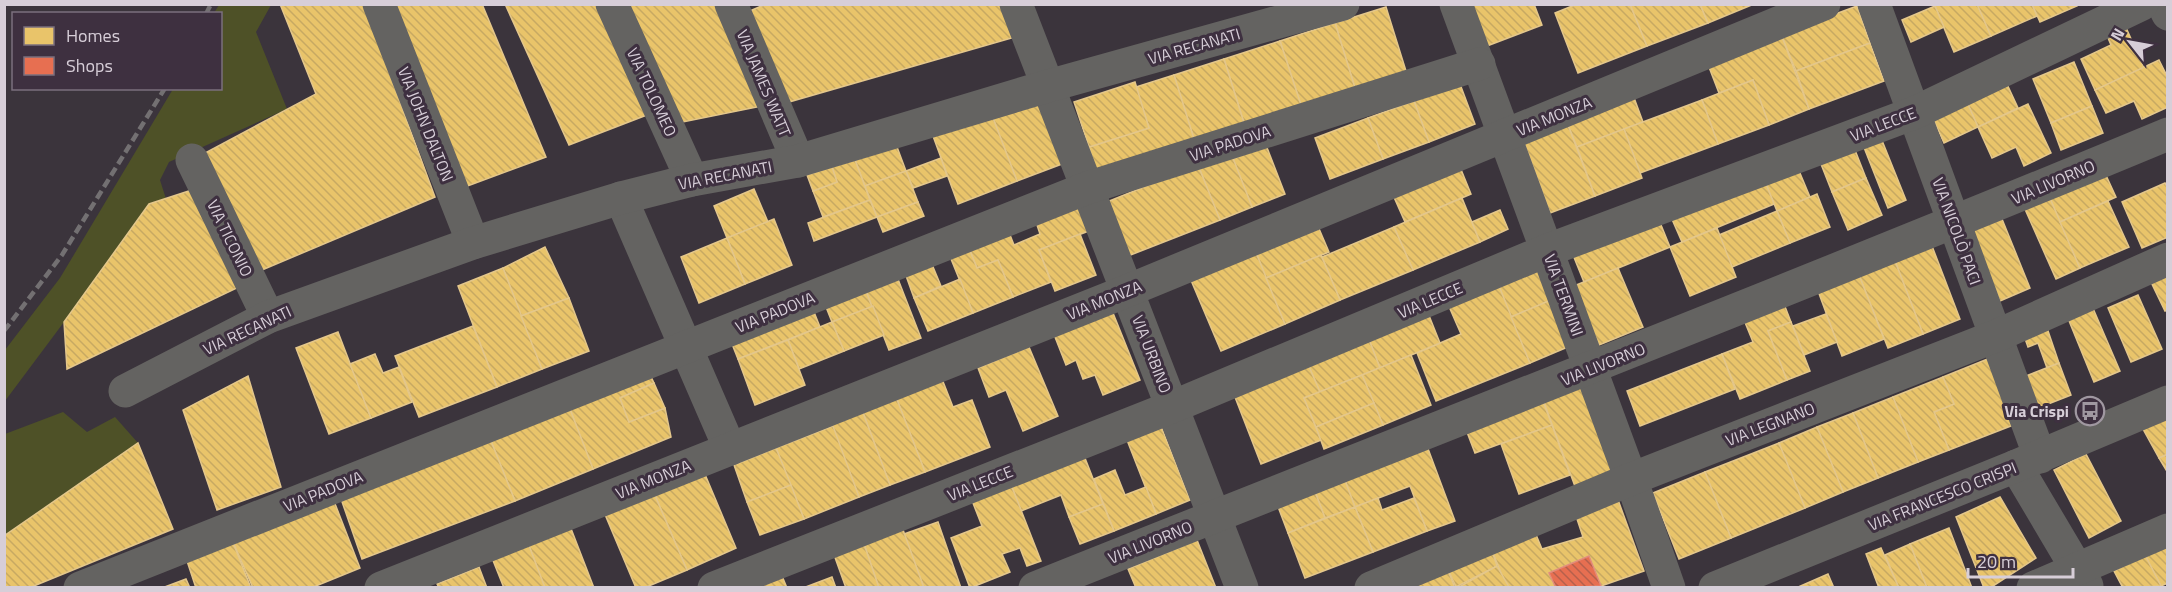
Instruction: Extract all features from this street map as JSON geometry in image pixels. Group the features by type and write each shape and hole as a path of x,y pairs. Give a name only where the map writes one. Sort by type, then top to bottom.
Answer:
{"street":[{"name":"VIA JOHN DALTON","path":"379,4 473,243"},
{"name":"VIA TOLOMEO","path":"612,4 692,180"},
{"name":"VIA JAMES WATT","path":"731,4 798,161"},
{"name":"VIA URBINO","path":"1016,4 1242,588"},
{"name":"VIA RECANATI","path":"125,391 268,316 473,243 621,198 692,180 798,161 1048,86 1343,4"},
{"name":"VIA TERMINI","path":"1456,4 1548,250 1669,588"},
{"name":"VIA MONZA","path":"381,588 1127,291 1824,4"},
{"name":"VIA NICOLÒ PACI","path":"1874,4 1996,336 2028,461 2083,578"},
{"name":"VIA LECCE","path":"714,588 1172,407 1548,250 1914,113 2142,4"},
{"path":"2163,4 2168,14"},
{"name":"VIA PADOVA","path":"80,588 1088,188 1479,64"},
{"name":"VIA LIVORNO","path":"1035,588 1591,369 2168,134"},
{"name":"VIA TICONIO","path":"192,160 268,316"},
{"path":"621,198 730,448"},
{"name":"VIA LEGNANO","path":"1371,588 1631,479 1996,336 2168,259"},
{"name":"VIA FRANCESCO CRISPI","path":"1715,588 2168,402"},
{"path":"2033,588 2083,578 2168,530"}],"green space":[{"path":"219,5 271,5 256,32 287,109 169,162 160,180 166,199 64,322 5,401 5,350 60,278 172,90 222,90 222,12 215,12"},
{"path":"63,412 87,432 115,417 138,443 5,536 5,434"}],"building: Homes":[{"path":"280,4 364,4 435,197 262,270 205,153 316,94"},
{"path":"389,4 482,4 546,157 462,188"},
{"path":"505,4 601,4 652,113 569,145"},
{"path":"627,4 719,4 762,106 678,123"},
{"path":"766,4 1002,4 1015,37 789,102 750,11"},
{"path":"1471,4 1534,4 1542,25 1487,46"},
{"path":"1577,4 1630,4 1647,46 1578,73 1555,13"},
{"path":"1630,4 1700,4 1708,23 1647,46"},
{"path":"1700,4 1754,4 1708,23"},
{"path":"1939,4 1977,4 1991,36 1954,52 1935,6"},
{"path":"1977,4 2032,4 2037,16 1991,36"},
{"path":"2032,4 2076,4 2077,6 2040,22"},
{"path":"1857,6 1870,43 1796,71 1781,34"},
{"path":"1935,6 1944,27 1911,42 1902,20"},
{"path":"1386,7 1406,71 1355,88 1335,23"},
{"path":"1335,23 1355,88 1301,105 1280,41"},
{"path":"2124,23 2144,68 2095,90 2081,59 2111,45 2105,31"},
{"path":"1781,34 1809,109 1769,125 1753,80 1719,93 1707,62"},
{"path":"1280,41 1301,105 1244,123 1224,59"},
{"path":"1870,43 1884,81 1809,109 1796,71"},
{"path":"1224,59 1244,123 1194,139 1174,75"},
{"path":"2159,60 2168,78 2168,107 2142,119 2134,101 2106,113 2095,90"},
{"path":"2074,62 2092,106 2051,123 2033,79"},
{"path":"1174,75 1194,139 1096,170 1089,147 1149,128 1136,87"},
{"path":"1753,80 1769,125 1718,144 1702,100"},
{"path":"1135,82 1149,128 1089,147 1074,102"},
{"path":"2006,82 2018,108 1978,127 1966,100"},
{"path":"1460,84 1475,124 1429,142 1414,101"},
{"path":"1633,95 1643,122 1577,147 1566,120"},
{"path":"1702,100 1718,144 1640,173 1624,129"},
{"path":"1966,100 1978,127 1944,143 1932,116"},
{"path":"1414,101 1429,142 1383,159 1368,118"},
{"path":"1039,104 1062,164 1017,181 993,118"},
{"path":"2028,104 2051,153 2024,166 2016,147 1992,158 1978,127"},
{"path":"2092,106 2103,133 2061,150 2051,123"},
{"path":"993,118 1017,181 958,204 933,136"},
{"path":"1368,118 1383,159 1330,179 1315,138"},
{"path":"1566,120 1595,196 1550,213 1522,137"},
{"path":"1624,129 1642,178 1595,196 1577,147"},
{"path":"1881,138 1906,200 1888,208 1863,145"},
{"path":"1266,145 1285,194 1252,207 1233,159"},
{"path":"1853,145 1866,178 1832,192 1819,159"},
{"path":"897,147 906,171 865,186 855,160"},
{"path":"1231,153 1252,207 1220,220 1198,165"},
{"path":"941,158 947,176 913,188 906,171"},
{"path":"855,160 870,200 823,217 813,191 837,182 832,167"},
{"path":"1198,165 1220,220 1128,256 1107,202"},
{"path":"1797,166 1810,197 1777,211 1764,179"},
{"path":"832,167 837,182 813,191 807,175"},
{"path":"1460,167 1471,194 1405,222 1393,195"},
{"path":"906,171 918,202 877,217 865,186"},
{"path":"2104,171 2116,197 2060,222 2049,196"},
{"path":"1866,178 1882,215 1848,230 1832,192"},
{"path":"1764,179 1774,204 1682,242 1671,217"},
{"path":"2165,183 2168,188 2168,237 2142,248 2122,202"},
{"path":"195,189 239,287 67,369 64,322 149,204"},
{"path":"754,189 768,222 727,238 714,206"},
{"path":"1817,194 1830,227 1790,243 1777,211"},
{"path":"2049,196 2080,268 2056,279 2024,207"},
{"path":"1462,198 1480,242 1413,270 1394,227"},
{"path":"870,200 877,217 814,241 808,223"},
{"path":"1082,200 1094,229 1039,250 1051,282 1013,297 998,260 977,268 968,246 1008,230 1014,245 1040,234 1035,219"},
{"path":"2108,201 2129,247 2080,268 2060,222"},
{"path":"918,202 924,216 883,232 877,217"},
{"path":"1500,210 1508,229 1480,242 1472,222"},
{"path":"1777,211 1790,243 1732,267 1719,235"},
{"path":"774,219 792,265 745,284 727,238"},
{"path":"2002,219 2030,288 2000,301 1971,231"},
{"path":"1659,220 1670,247 1584,282 1573,255"},
{"path":"1317,224 1329,252 1266,278 1255,250"},
{"path":"1394,227 1413,270 1340,300 1322,257"},
{"path":"1717,228 1736,277 1690,296 1670,247"},
{"path":"1080,234 1096,275 1055,291 1039,250"},
{"path":"727,238 745,284 699,303 681,257"},
{"path":"968,246 977,268 998,260 1013,297 973,313 949,254"},
{"path":"1932,246 1960,319 1923,334 1895,261"},
{"path":"545,247 569,298 521,316 503,268"},
{"path":"1255,250 1285,324 1221,351 1190,278"},
{"path":"1321,255 1340,300 1285,324 1266,278"},
{"path":"1895,261 1923,334 1888,348 1859,275"},
{"path":"931,262 941,286 914,298 905,273"},
{"path":"1537,265 1551,300 1511,317 1497,281"},
{"path":"503,268 542,369 497,387 458,286"},
{"path":"1618,268 1643,327 1599,345 1574,286"},
{"path":"896,274 921,338 889,350 864,286"},
{"path":"2168,274 2168,310 2165,311 2151,282"},
{"path":"1859,275 1884,339 1842,356 1818,291"},
{"path":"960,279 973,313 928,331 914,298"},
{"path":"1497,281 1530,363 1436,401 1417,353 1461,334 1447,302"},
{"path":"864,286 872,307 832,322 824,302"},
{"path":"2138,295 2162,349 2131,362 2108,308"},
{"path":"569,298 589,351 542,369 521,316"},
{"path":"1551,300 1570,346 1530,363 1511,317"},
{"path":"1784,304 1791,322 1768,331 1787,380 1740,399 1722,354 1753,342 1744,320"},
{"path":"873,306 884,335 844,351 832,322"},
{"path":"2092,306 2120,371 2094,382 2067,316"},
{"path":"812,307 820,327 738,359 730,339"},
{"path":"1111,308 1140,380 1103,395 1095,375 1083,379 1076,360 1066,365 1053,332"},
{"path":"1428,313 1440,343 1380,368 1368,337"},
{"path":"1826,314 1837,342 1804,355 1793,326"},
{"path":"832,322 844,351 799,369 788,340"},
{"path":"1791,322 1810,371 1787,380 1768,331"},
{"path":"2046,325 2059,363 2047,368 2038,343 2028,347 2023,333"},
{"path":"473,326 497,387 419,417 395,356"},
{"path":"338,332 371,418 329,434 296,348"},
{"path":"1368,337 1380,368 1320,392 1307,362"},
{"path":"788,340 805,385 755,405 738,359"},
{"path":"1029,347 1058,416 1023,431 1006,390 989,397 978,368"},
{"path":"375,354 383,373 399,367 412,402 371,418 350,364"},
{"path":"1722,354 1735,389 1640,426 1627,391"},
{"path":"1411,355 1431,405 1383,425 1362,375"},
{"path":"1990,358 2016,424 1949,450 1934,412 1954,404 1943,377"},
{"path":"1307,362 1320,392 1304,398 1321,440 1261,464 1233,392"},
{"path":"2059,363 2071,395 2038,408 2026,376"},
{"path":"648,370 654,383 620,398 629,422 665,408 671,437 593,469 568,404"},
{"path":"1362,375 1374,403 1316,427 1304,398"},
{"path":"248,376 281,487 217,510 183,410"},
{"path":"1943,377 1954,404 1934,412 1949,450 1918,462 1893,397"},
{"path":"942,379 953,407 972,400 990,447 925,472 896,397"},
{"path":"1584,381 1617,474 1576,489 1542,397"},
{"path":"654,383 665,408 629,422 620,398"},
{"path":"896,397 925,472 890,485 862,410"},
{"path":"1893,397 1918,462 1878,478 1853,413"},
{"path":"1542,399 1552,425 1475,453 1465,427"},
{"path":"1374,403 1383,425 1324,449 1316,427"},
{"path":"568,404 593,469 515,501 489,436"},
{"path":"862,410 890,485 859,497 831,423"},
{"path":"1853,413 1878,478 1843,492 1817,427"},
{"path":"2168,415 2168,454 2159,458 2143,429"},
{"path":"1159,421 1190,500 1156,514 1125,435"},
{"path":"1552,425 1570,475 1519,494 1501,444"},
{"path":"833,426 859,497 804,519 776,448"},
{"path":"1817,427 1843,492 1805,508 1779,443"},
{"path":"489,436 515,501 362,559 340,496"},
{"path":"138,443 173,529 29,588 4,588 4,536"},
{"path":"1779,443 1805,508 1731,538 1705,472"},
{"path":"1427,446 1455,521 1427,531 1410,486 1355,507 1344,478"},
{"path":"776,448 791,485 747,502 734,465"},
{"path":"1083,453 1103,504 1069,517 1061,495 1021,511 1010,482"},
{"path":"2086,454 2121,521 2089,538 2054,470"},
{"path":"2168,454 2168,473 2159,458"},
{"path":"1115,470 1125,495 1146,487 1156,514 1114,531 1094,479"},
{"path":"704,472 736,548 687,570 654,493"},
{"path":"1705,472 1731,538 1679,559 1653,493"},
{"path":"1344,478 1355,507 1325,518 1314,489"},
{"path":"1010,482 1041,561 1027,566 1020,548 1002,554 1010,572 970,588 951,538 982,526 971,498"},
{"path":"650,484 687,570 644,588 636,588 601,505"},
{"path":"791,485 804,519 760,535 747,502"},
{"path":"1314,489 1325,518 1288,533 1277,504"},
{"path":"332,496 360,568 311,588 253,588 230,535"},
{"path":"1617,497 1644,571 1601,586 1589,556 1549,573 1556,588 1507,588 1491,548 1534,530 1542,549 1583,537 1575,513"},
{"path":"2000,497 2036,558 1990,588 1984,588 1956,517"},
{"path":"1378,498 1382,510 1414,498 1427,531 1373,552 1355,507"},
{"path":"1103,504 1114,531 1080,544 1069,517"},
{"path":"1355,507 1373,552 1305,578 1288,533"},
{"path":"938,522 961,588 924,588 904,534"},
{"path":"570,526 594,588 545,588 528,543"},
{"path":"902,527 924,588 879,588 863,541"},
{"path":"1949,528 1972,588 1927,588 1910,544"},
{"path":"230,535 251,588 196,588 185,555"},
{"path":"1197,540 1216,588 1136,588 1128,569"},
{"path":"863,541 879,588 846,588 833,552"},
{"path":"528,543 545,588 504,588 492,558"},
{"path":"1910,544 1927,588 1894,588 1898,586 1885,555"},
{"path":"2168,544 2168,583 2161,586 2145,555"},
{"path":"1491,548 1497,566 1456,587 1446,565"},
{"path":"1881,548 1898,586 1894,588 1879,588 1866,554"},
{"path":"2145,555 2161,586 2123,588 2114,571"},
{"path":"1446,565 1455,588 1393,588"},
{"path":"1497,566 1509,587 1457,588"},
{"path":"479,567 487,588 439,588 437,584"},
{"path":"780,571 787,588 740,588"},
{"path":"1828,574 1834,588 1796,588"},
{"path":"832,577 836,588 803,588"},
{"path":"186,579 190,588 162,588"}],"building: Shops":[{"path":"1589,556 1601,586 1556,588 1549,573"}],"railway":[{"path":"207,12 211,4"},
{"path":"4,331 62,255 164,90"}],"place":[{"name":"Via Crispi","path":"2090,411"}]}
